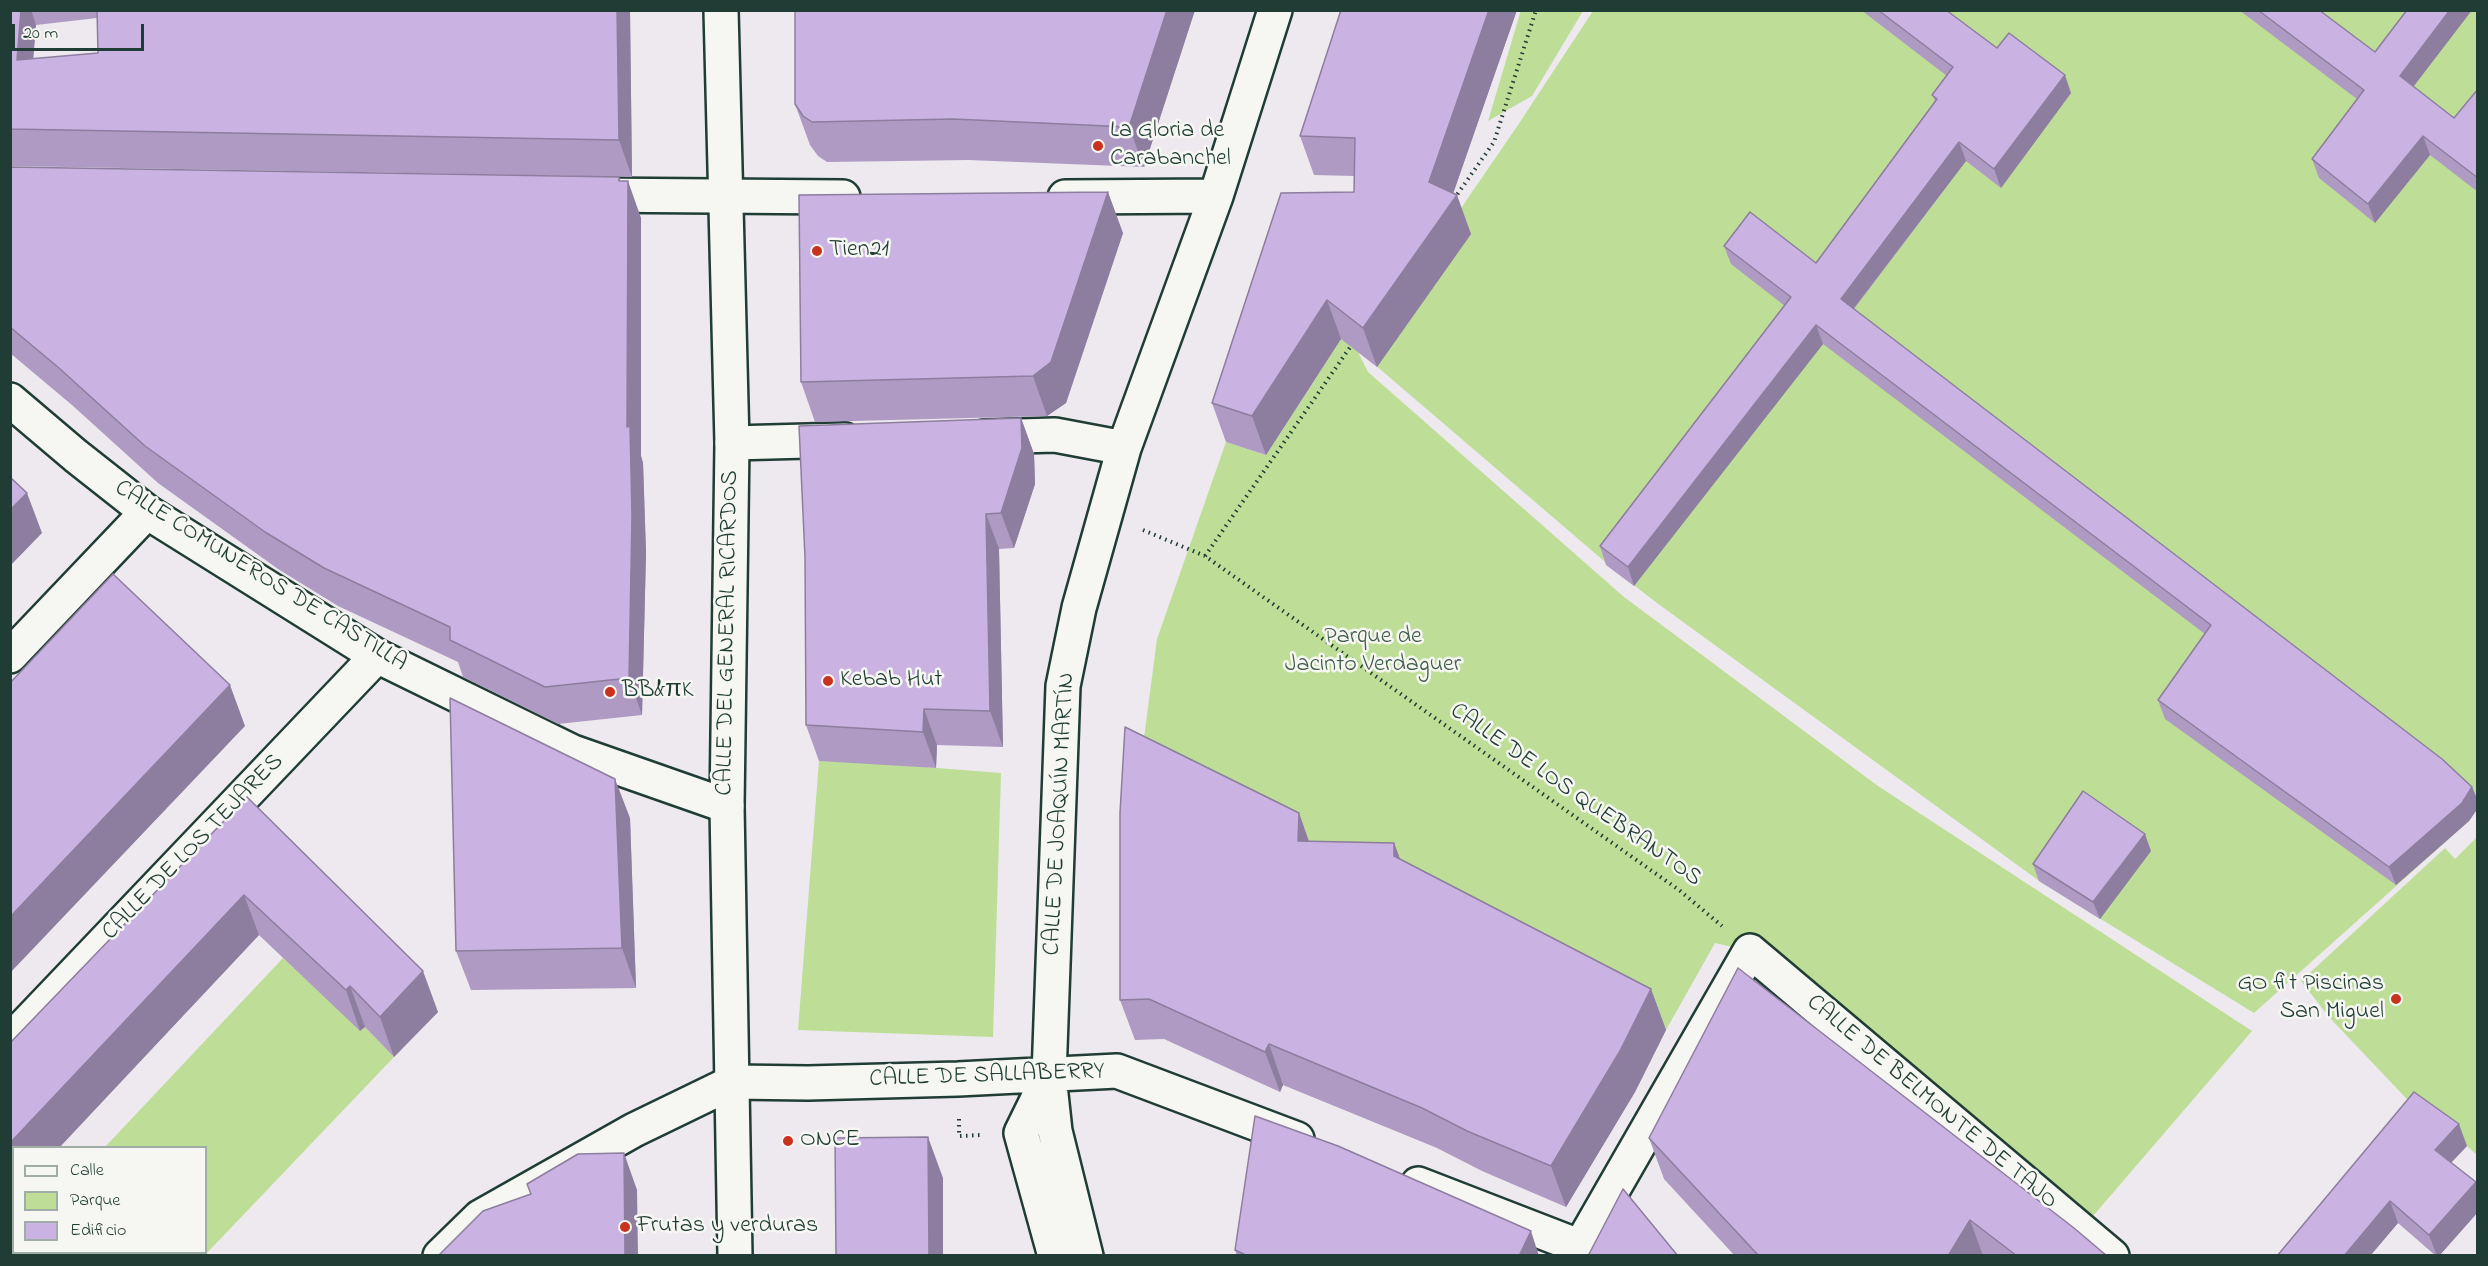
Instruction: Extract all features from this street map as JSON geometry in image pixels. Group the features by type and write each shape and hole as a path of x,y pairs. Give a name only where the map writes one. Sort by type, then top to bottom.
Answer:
{"street":[{"name":"CALLE DEL GENERAL RICARDOS","path":"721,10 732,443 727,806 735,1256"},
{"name":"CALLE DE JOAQUÍN MARTÍN","path":"1086,1256 1055,1131 1049,1076 1063,686 1079,608 1124,448 1216,196 1275,10"},
{"path":"564,195 877,197"},
{"path":"1041,196 1216,196"},
{"name":"CALLE COMUNEROS DE CASTILLA","path":"10,400 147,512 377,656 573,752 727,806"},
{"path":"959,437 1055,435 1124,448"},
{"path":"732,443 875,440"},
{"path":"10,656 147,512"},
{"name":"CALLE DE LOS TEJARES","path":"10,1041 377,656"},
{"name":"CALLE DE BELMONTE DE TAJO","path":"1592,1250 1749,951 2112,1256"},
{"name":"CALLE DE SALLABERRY","path":"733,1082 808,1083 1049,1076 1118,1071 1327,1150"},
{"path":"1049,1076 1021,1132 1055,1256"},
{"path":"440,1256 480,1217 634,1130 733,1082"},
{"path":"1393,1175 1592,1250"}],"path":[{"path":"1454,199 1494,142 1536,10"},
{"path":"1205,556 1360,334"},
{"name":"CALLE DE LOS QUEBRANTOS","path":"1105,514 1205,556 1679,890 1718,922"}],"green space":[{"path":"1521,10 1583,11 1532,96 1488,121"},
{"path":"1593,11 2477,11 2477,808 2469,821 2254,1013 2042,883 1657,603 1618,573 1374,364 1372,338"},
{"name":"Parque de Jacinto Verdaguer","path":"1347,330 1368,372 1624,597 1878,786 2252,1031 2081,1230 1750,951 1715,943 1666,1030 1140,768 1157,639 1226,442 1266,455"},
{"path":"819,761 1001,773 993,1037 798,1030"},
{"name":"GO fit Piscinas San Miguel","path":"2477,837 2477,1155 2421,1114 2329,1017 2301,981 2445,848 2455,859"},
{"path":"283,958 361,1031 365,1027 394,1057 207,1253 207,1146 106,1146"},
{"path":"12,1246 12,1254 206,1254 11,1256"}],"building":[{"path":"10,10 21,10 17,60 98,53 97,10 617,10 619,140 10,129"},
{"path":"795,10 1167,10 1129,127 953,119 812,122 803,116 795,104"},
{"path":"1341,10 1489,10 1429,182 1457,195 1363,328 1327,300 1252,416 1212,403 1281,193 1354,192 1355,138 1300,136"},
{"path":"1878,10 1946,10 1997,48 2009,33 2065,75 1994,169 1959,142 1841,299 2442,759 2472,787 2462,803 2389,867 2158,700 2211,625 1816,325 1628,567 1600,546 1791,297 1724,246 1750,212 1816,263 1937,99 1932,95 1953,67"},
{"path":"2258,10 2319,10 2375,52 2407,10 2450,10 2400,76 2454,118 2478,89 2478,178 2423,136 2368,204 2312,159 2364,90"},
{"path":"10,167 619,177 619,181 628,181 627,427 630,426 632,516 629,678 545,687 450,640 450,627 324,568 265,532 145,446 10,327"},
{"path":"1108,192 1051,362 1033,376 801,382 799,195"},
{"path":"1021,418 1022,448 1001,513 986,514 990,711 924,709 923,732 806,725 805,557 799,426"},
{"path":"10,477 27,493 10,510"},
{"path":"113,574 230,685 10,917 10,683"},
{"path":"450,698 615,779 622,948 456,951"},
{"path":"1125,727 1299,813 1298,841 1394,843 1394,856 1651,989 1620,1051 1551,1166 1467,1131 1422,1108 1269,1044 1265,1052 1149,999 1120,1000 1120,813"},
{"path":"2083,791 2145,834 2093,902 2033,864"},
{"path":"247,797 423,971 380,1017 350,986 346,990 244,895 10,1143 10,1043"},
{"path":"1738,968 2107,1256 2017,1256 1970,1220 1948,1256 1759,1256 1649,1138"},
{"path":"2414,1092 2459,1124 2435,1150 2476,1182 2429,1235 2390,1201 2344,1256 2277,1256"},
{"path":"1255,1116 1338,1146 1531,1231 1519,1256 1248,1256 1235,1250"},
{"path":"928,1137 929,1256 836,1256 835,1138"},
{"path":"624,1153 625,1256 438,1256 483,1211 531,1194 527,1184 578,1154"},
{"path":"1623,1189 1678,1256 1588,1256"}],"place":[{"name":"La Gloria de Carabanchel","path":"1098,146"},
{"name":"Tien21","path":"817,251"},
{"name":"Kebab Hut","path":"828,681"},
{"name":"BB&πK","path":"610,692"},
{"name":"GO fit Piscinas San Miguel","path":"2396,999"},
{"name":"ONCE","path":"788,1141"},
{"name":"Frutas y verduras","path":"625,1227"}]}
